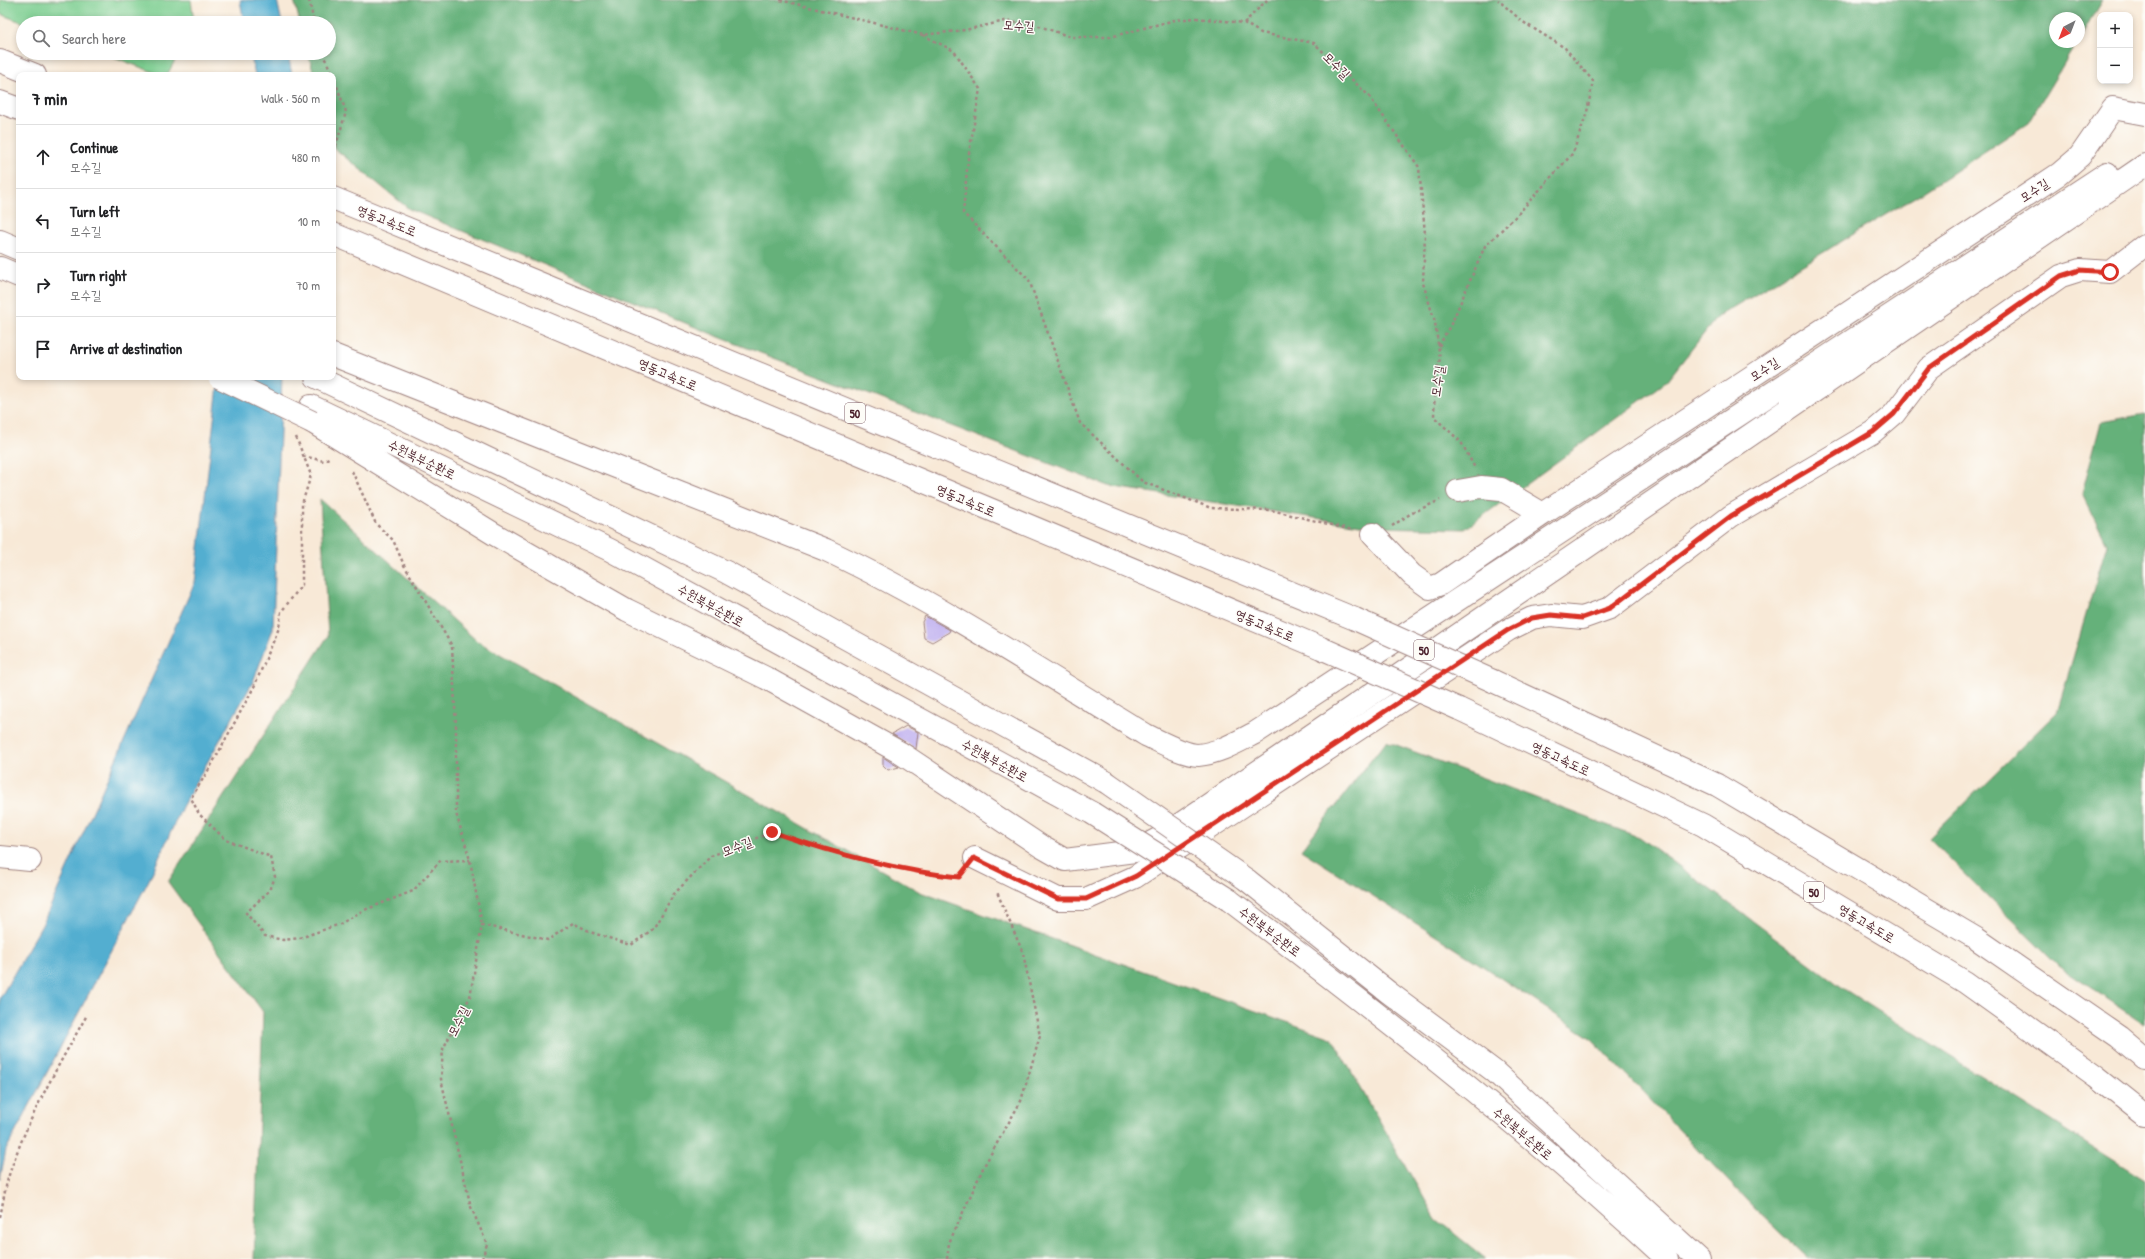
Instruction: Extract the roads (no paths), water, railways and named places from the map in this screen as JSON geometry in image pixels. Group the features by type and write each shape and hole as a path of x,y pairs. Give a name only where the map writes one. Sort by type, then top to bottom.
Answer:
{"main road":[{"path":"0,61 27,72"},
{"path":"0,102 16,108"},
{"name":"모수길","path":"1543,514 2059,174 2080,156 2113,108 2145,114"},
{"path":"336,356 826,550 877,574 948,615 1146,735 1174,748 1197,755 1219,750 1255,733 2137,154 2145,151"},
{"path":"226,380 311,414 494,534 627,610 766,678 899,752 1042,848 1065,860 1135,852 1158,839 2145,165"},
{"name":"영동고속도로","path":"336,199 1355,619 1717,785 1977,939 2119,1037 2145,1059"},
{"name":"영동고속도로","path":"340,237 1321,648 1459,709 1703,825 1965,982 2096,1076 2145,1115"},
{"path":"0,241 16,248"},
{"path":"974,858 1058,899 1086,899 1136,876 1508,630 1532,618 1551,615 1582,618 1610,608 1731,516 1873,432 1894,414 1929,368 2061,276 2080,270 2110,272 2145,246"},
{"path":"0,268 16,275"},
{"name":"수원북부순환로","path":"254,380 311,414 610,550 1092,813 1229,900 1370,1007 1441,1064 1608,1204 1667,1259"},
{"name":"수원북부순환로","path":"322,380 726,572 1106,782 1247,880 1388,992 1494,1071 1699,1259"},
{"path":"1373,534 1412,575 1430,588 1441,584 1543,514 1501,490 1481,487 1458,491"},
{"path":"0,857 30,860"}],"water":[{"path":"240,0 277,0 280,16 243,16"},
{"path":"252,60 289,60 291,72 254,72"},
{"path":"219,380 282,380 273,629 253,682 182,807 149,880 6,1150 0,1179 0,998 42,925 195,582"}]}
